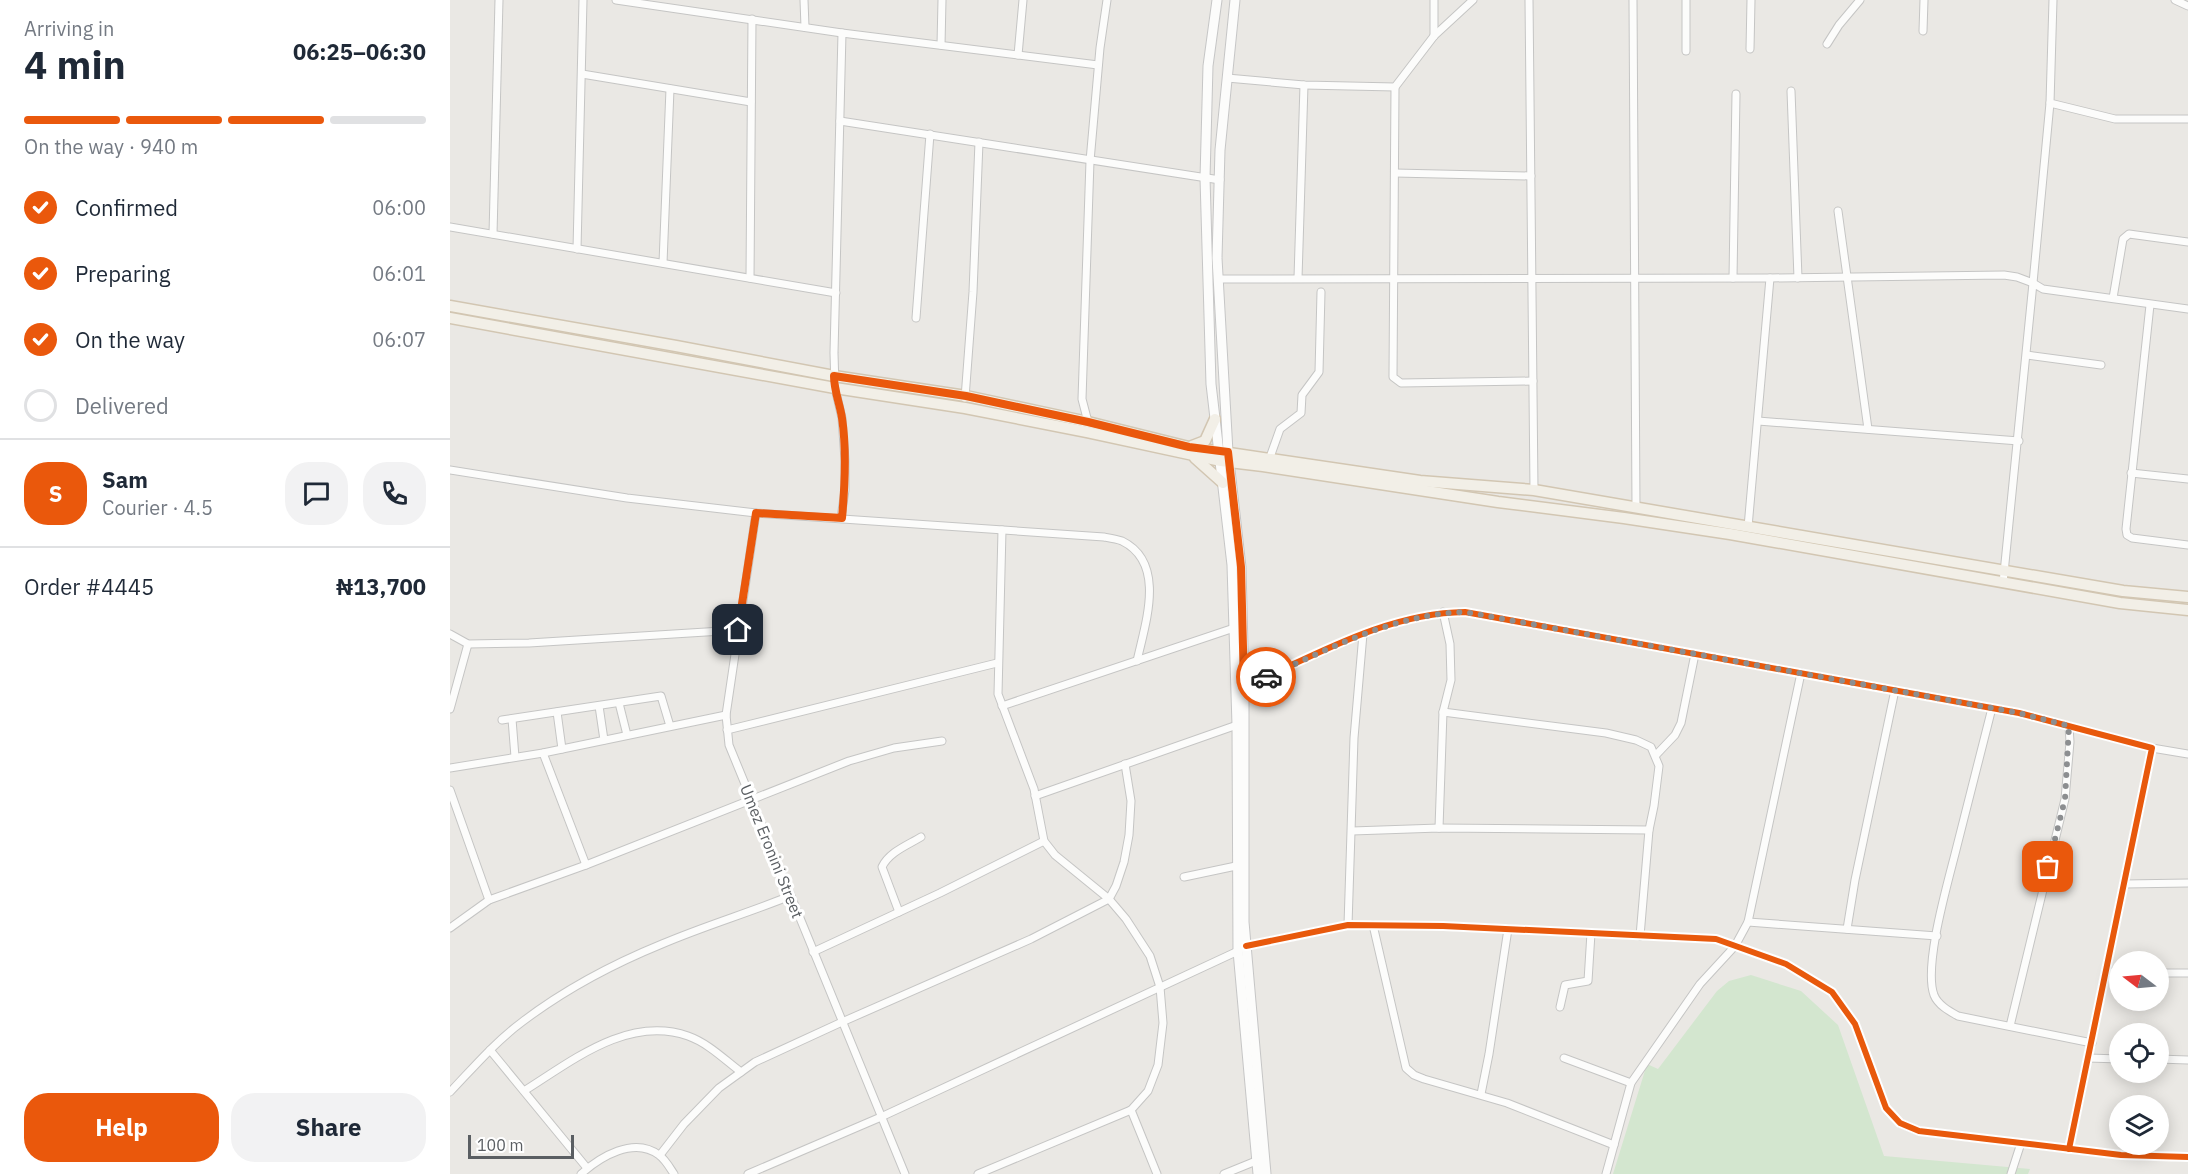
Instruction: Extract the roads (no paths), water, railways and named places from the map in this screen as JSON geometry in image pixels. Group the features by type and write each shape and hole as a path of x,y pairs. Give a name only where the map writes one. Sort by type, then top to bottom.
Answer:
{"main road":[{"path":"1217,0 1208,66 1205,178 1211,384 1241,567 1244,687 1242,949 1266,1174"},
{"path":"1235,0 1220,150 1218,258 1223,483 1232,565 1237,724 1236,866 1258,1174"},
{"path":"450,306 676,346 834,382 1263,466 1661,524 2120,603 2188,610"},
{"path":"450,318 834,382 966,396 1088,422 1188,450 1223,483"},
{"path":"1188,450 1205,441 1215,419"},
{"path":"1224,457 1269,460 1420,481 1534,490 2123,591 2188,597"},
{"path":"1661,524 1663,512"}],"street":[{"path":"493,234 499,0"},
{"path":"577,249 583,0"},
{"path":"616,0 663,3 842,33 1098,65"},
{"path":"804,0 805,27"},
{"path":"941,45 942,0"},
{"path":"1018,55 1023,0"},
{"path":"1088,422 1082,399 1090,160 1098,65 1107,0"},
{"path":"1434,0 1434,36"},
{"path":"1473,0 1434,36 1395,87 1394,377 1397,382 1533,381"},
{"path":"1529,0 1534,490"},
{"path":"1633,0 1636,507"},
{"path":"1686,0 1686,51"},
{"path":"1750,49 1751,0"},
{"path":"1827,44 1839,25 1860,0"},
{"path":"1923,31 1924,0"},
{"path":"2003,583 2019,441 2050,103 2053,0"},
{"path":"2175,0 2188,6"},
{"path":"750,278 752,19"},
{"path":"842,33 834,382 842,418 845,460 842,518"},
{"path":"582,74 751,102"},
{"path":"1227,78 1304,85 1395,87"},
{"path":"1298,278 1304,85"},
{"path":"663,263 670,89"},
{"path":"1791,91 1798,278"},
{"path":"1733,278 1736,94"},
{"path":"2050,103 2115,119 2188,119"},
{"path":"840,121 1220,180"},
{"path":"916,318 930,135"},
{"path":"964,408 973,292 979,142"},
{"path":"1395,173 1531,176"},
{"path":"1838,210 1869,429"},
{"path":"450,227 836,293"},
{"path":"2113,298 2123,239 2126,236 2129,234 2188,242"},
{"path":"1219,279 1798,278 2004,275 2017,277 2043,289 2188,309"},
{"path":"1748,527 1770,278"},
{"path":"1269,460 1280,429 1300,413 1304,391 1319,372 1321,292"},
{"path":"2150,304 2126,517 2127,536 2188,545"},
{"path":"2027,355 2101,365"},
{"path":"1758,421 2019,441"},
{"path":"450,470 627,498 756,513 1104,537 1122,541 1134,549 1146,568 1150,585 1148,610 1137,661"},
{"path":"2131,473 2188,479"},
{"name":"Umez Eronini Street","path":"756,513 726,715 729,745 905,1174"},
{"path":"978,1174 1131,1110 1148,1091 1158,1065 1163,1023 1160,987 1150,956 1126,919 1109,899 1055,855 1044,841 1035,796 998,694 1002,530"},
{"path":"1244,687 1376,628 1443,612 1465,612 1992,708 2152,748 2188,753"},
{"path":"1438,828 1443,712 1451,680 1450,644 1443,612"},
{"path":"1002,706 1234,628"},
{"path":"450,634 468,644 529,643 738,630"},
{"path":"1348,925 1354,738 1363,634"},
{"path":"450,709 468,644"},
{"path":"1656,755 1674,735 1681,723 1695,654"},
{"path":"727,730 997,663"},
{"path":"1606,1174 1632,1083 1700,984 1735,946 1748,922 1801,673"},
{"path":"1847,929 1855,880 1895,690"},
{"path":"502,720 661,696 670,726"},
{"path":"619,703 627,735"},
{"path":"599,706 604,740"},
{"path":"1992,708 1937,936 1931,979 1935,996 1945,1009 1958,1016 2092,1042"},
{"path":"557,712 562,749"},
{"path":"1443,712 1616,735 1651,747 1659,766 1649,830 1640,936"},
{"path":"450,768 543,753 726,715"},
{"path":"512,719 515,757"},
{"path":"1035,796 1237,724"},
{"path":"2010,1026 2065,799 2069,726"},
{"path":"450,928 489,900 752,801 849,761 894,748 942,741"},
{"path":"2069,1149 2152,748"},
{"path":"543,753 586,865"},
{"path":"660,1155 684,1124 719,1088 755,1062 1031,939 1109,899 1124,862 1129,835 1131,801 1125,764"},
{"path":"450,790 489,900"},
{"path":"1352,831 1438,828 1649,830"},
{"path":"899,912 882,867 885,860 893,853 921,837"},
{"path":"813,952 1044,841"},
{"path":"1184,877 1236,866"},
{"path":"2125,884 2188,883"},
{"path":"450,1092 490,1050 522,1022 609,968 663,943 747,914 790,896"},
{"path":"1748,922 1937,936"},
{"path":"748,1174 881,1117 1242,949 1348,925 1443,926 1716,939 1786,964 1832,992 1855,1024 1886,1108 1900,1123 1919,1131 2069,1149 2121,1155 2188,1157"},
{"path":"1372,926 1406,1068 1414,1075 1424,1079 1507,1103 1614,1145"},
{"path":"1480,1094 1489,1053 1508,929"},
{"path":"1560,1007 1565,985 1589,979 1592,933"},
{"path":"2169,973 2188,973"},
{"path":"524,1091 590,1049 633,1032 657,1030 688,1036 716,1052 741,1072"},
{"path":"490,1050 587,1168"},
{"path":"1563,1058 1632,1083"},
{"path":"2088,1058 2109,1059"},
{"path":"2169,1059 2188,1059"},
{"path":"1131,1110 1157,1174"},
{"path":"2011,1174 2021,1143"},
{"path":"581,1174 587,1168 630,1146 646,1148 660,1155 674,1174"},
{"path":"1224,1174 1256,1161"}]}
